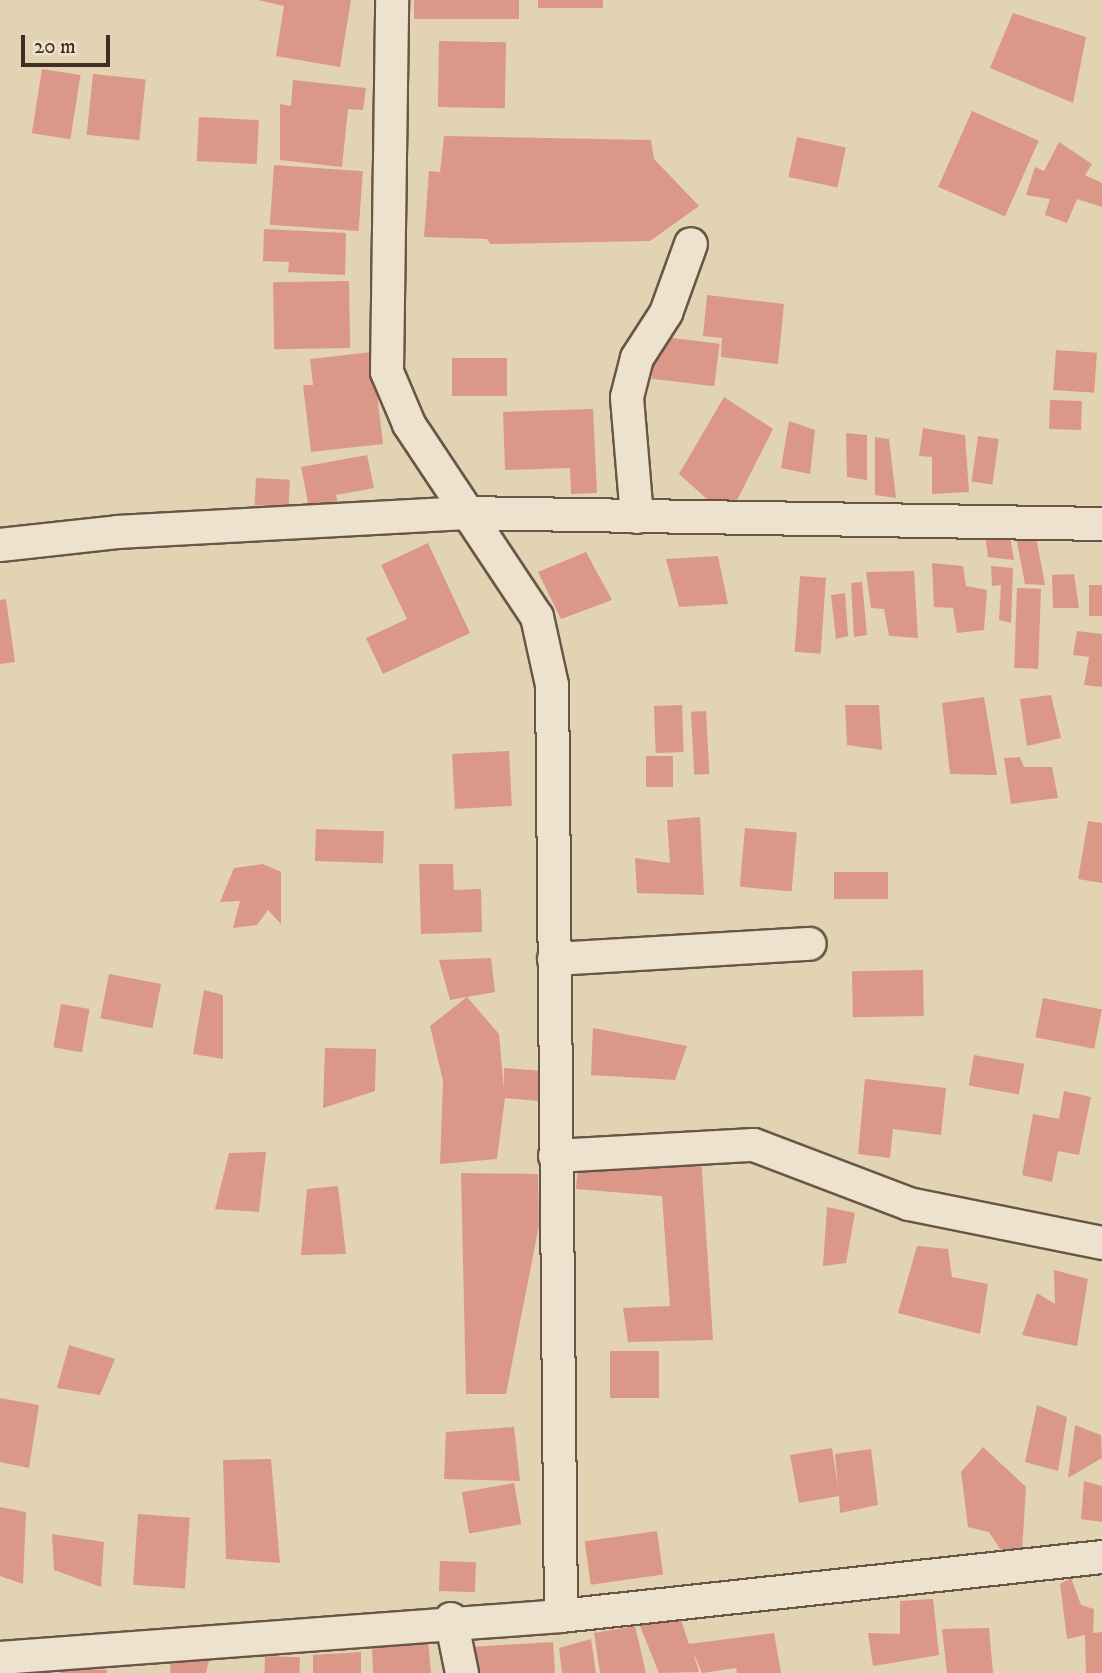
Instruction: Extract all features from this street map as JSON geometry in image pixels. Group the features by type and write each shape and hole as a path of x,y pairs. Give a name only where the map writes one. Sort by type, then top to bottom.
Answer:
{"street":[{"path":"392,0 387,372 405,416 466,513 521,588 548,649 561,1616"},
{"path":"637,517 627,397 637,358 666,313 691,244"},
{"path":"0,545 117,532 466,513 1102,524"},
{"path":"554,959 810,944"},
{"path":"555,1156 754,1145 909,1204 1102,1243"},
{"path":"0,1658 451,1619 561,1616 1102,1557"},
{"path":"451,1619 462,1673"}],"building":[{"path":"258,0 351,0 340,67 276,56 284,6"},
{"path":"414,0 519,0 519,19 414,19"},
{"path":"538,0 603,0 603,8 538,8"},
{"path":"1013,13 1086,37 1073,103 990,68"},
{"path":"439,41 506,42 505,108 438,107"},
{"path":"42,69 81,75 70,139 32,133"},
{"path":"93,74 146,80 139,140 87,135"},
{"path":"293,80 366,88 363,110 348,109 342,167 280,160 280,104 291,106"},
{"path":"972,111 1039,141 1005,217 938,187"},
{"path":"199,117 259,120 257,164 197,161"},
{"path":"444,136 651,140 654,159 699,206 650,241 490,244 487,239 424,237 429,171 440,172"},
{"path":"797,137 846,147 837,187 788,177"},
{"path":"1059,142 1092,164 1085,175 1102,183 1102,207 1077,199 1067,223 1045,215 1050,199 1026,195 1035,167 1044,171"},
{"path":"274,165 363,171 359,231 270,225"},
{"path":"264,229 346,233 345,275 288,272 289,262 263,261"},
{"path":"349,281 350,348 274,349 273,282"},
{"path":"707,295 784,304 778,364 721,357 722,338 703,336"},
{"path":"657,336 720,344 714,386 652,379"},
{"path":"1056,350 1097,353 1094,393 1053,390"},
{"path":"372,352 383,444 311,452 303,385 313,385 310,359"},
{"path":"452,358 507,358 507,396 452,396"},
{"path":"724,397 773,429 728,518 679,474"},
{"path":"1050,400 1082,401 1081,430 1049,429"},
{"path":"593,409 597,493 571,494 570,468 505,470 503,412"},
{"path":"789,421 815,430 810,474 781,468"},
{"path":"923,428 965,435 969,492 932,494 932,457 919,456"},
{"path":"846,433 867,435 867,480 847,477"},
{"path":"978,436 999,439 992,484 972,482"},
{"path":"875,437 889,439 896,498 875,495"},
{"path":"367,455 374,488 336,495 341,517 310,513 301,467"},
{"path":"256,478 290,480 289,507 255,505"},
{"path":"1035,531 1045,585 1025,584 1016,537"},
{"path":"985,533 1010,536 1014,560 988,557"},
{"path":"428,543 470,633 383,674 366,638 407,619 381,565"},
{"path":"586,552 612,600 561,619 538,572"},
{"path":"718,556 728,604 679,607 666,559"},
{"path":"932,563 963,566 966,586 987,590 984,630 957,633 953,608 934,607"},
{"path":"991,566 1013,568 1011,623 999,620 1001,585 992,586"},
{"path":"914,571 918,638 889,636 884,609 871,608 866,572"},
{"path":"1074,574 1079,608 1053,608 1052,575"},
{"path":"800,576 826,578 821,654 795,652"},
{"path":"862,582 867,635 854,637 851,583"},
{"path":"1089,585 1102,585 1102,616 1089,616"},
{"path":"1017,588 1041,589 1038,669 1014,668"},
{"path":"845,593 848,636 836,639 831,595"},
{"path":"6,599 15,662 0,664 0,600"},
{"path":"1077,631 1102,634 1102,687 1084,685 1089,657 1073,655"},
{"path":"1051,695 1061,738 1027,746 1020,699"},
{"path":"984,697 997,775 950,774 942,703"},
{"path":"682,705 684,752 656,753 654,706"},
{"path":"845,705 879,705 882,750 847,745"},
{"path":"706,711 709,774 694,775 691,712"},
{"path":"509,751 512,806 455,809 452,754"},
{"path":"646,756 673,756 673,787 646,787"},
{"path":"1020,757 1024,767 1052,767 1058,798 1011,804 1004,758"},
{"path":"700,817 704,895 637,893 635,858 670,863 667,820"},
{"path":"1088,821 1102,823 1102,883 1078,879"},
{"path":"745,828 797,833 792,891 740,887"},
{"path":"316,829 384,831 383,863 315,861"},
{"path":"263,864 281,872 281,924 268,910 257,925 233,928 240,901 220,902 234,868"},
{"path":"419,864 453,864 454,890 481,889 482,932 421,934"},
{"path":"834,872 888,872 888,899 834,899"},
{"path":"491,958 495,992 450,1000 439,960"},
{"path":"923,970 924,1016 853,1017 852,971"},
{"path":"109,974 161,984 152,1028 100,1018"},
{"path":"204,990 223,995 223,1059 193,1054"},
{"path":"467,997 499,1034 504,1090 504,1068 543,1071 538,1101 505,1098 497,1159 440,1164 443,1081 430,1026"},
{"path":"1043,998 1102,1009 1094,1049 1035,1037"},
{"path":"61,1004 90,1009 82,1052 53,1047"},
{"path":"593,1028 687,1046 675,1080 591,1075"},
{"path":"325,1048 376,1049 375,1091 323,1108"},
{"path":"974,1055 1024,1064 1019,1094 969,1086"},
{"path":"865,1079 946,1088 941,1135 893,1129 890,1158 858,1154"},
{"path":"1064,1091 1091,1097 1079,1155 1058,1151 1052,1182 1022,1175 1033,1114 1059,1119"},
{"path":"266,1152 259,1212 215,1209 229,1153"},
{"path":"701,1156 713,1340 628,1342 623,1308 670,1306 662,1196 576,1189 578,1164"},
{"path":"461,1173 538,1174 539,1225 506,1394 466,1394"},
{"path":"338,1186 346,1254 301,1255 307,1189"},
{"path":"827,1207 855,1213 846,1263 823,1266"},
{"path":"917,1246 948,1249 952,1277 988,1284 980,1334 898,1313"},
{"path":"1054,1270 1088,1279 1077,1346 1022,1335 1037,1293 1055,1304"},
{"path":"69,1345 115,1359 100,1395 57,1388"},
{"path":"610,1351 659,1351 659,1398 610,1398"},
{"path":"0,1398 39,1405 29,1468 0,1462"},
{"path":"1037,1405 1067,1417 1058,1471 1025,1462"},
{"path":"1075,1425 1101,1435 1102,1458 1068,1478"},
{"path":"514,1427 520,1481 444,1479 446,1432"},
{"path":"983,1447 1026,1487 1022,1552 1000,1549 989,1532 968,1527 961,1472"},
{"path":"832,1448 838,1487 835,1454 871,1449 878,1505 840,1513 839,1496 799,1503 790,1455"},
{"path":"271,1459 280,1563 226,1559 223,1460"},
{"path":"1084,1481 1102,1486 1102,1522 1081,1519"},
{"path":"514,1483 521,1524 469,1534 462,1492"},
{"path":"0,1507 26,1512 23,1584 0,1576"},
{"path":"138,1514 190,1518 185,1588 133,1585"},
{"path":"657,1531 663,1575 591,1585 585,1541"},
{"path":"52,1534 104,1542 101,1587 54,1570"},
{"path":"440,1561 476,1562 475,1592 439,1591"},
{"path":"1071,1578 1081,1605 1094,1609 1093,1633 1102,1632 1102,1673 1086,1673 1085,1635 1067,1639 1060,1584"},
{"path":"933,1599 939,1655 873,1666 868,1633 900,1634 900,1601"},
{"path":"677,1608 689,1644 774,1633 781,1673 737,1673 736,1668 702,1673 693,1652 699,1672 659,1673 640,1626"},
{"path":"635,1626 646,1673 600,1673 594,1633"},
{"path":"989,1628 993,1673 947,1673 942,1629"},
{"path":"428,1639 431,1673 373,1673 372,1645"},
{"path":"591,1639 596,1673 562,1673 559,1648"},
{"path":"553,1642 555,1673 473,1673 471,1647"},
{"path":"171,1652 210,1656 206,1673 170,1673"},
{"path":"361,1652 361,1673 313,1673 313,1655"},
{"path":"265,1656 300,1657 299,1673 264,1673"},
{"path":"60,1668 107,1670 107,1673 60,1673"}]}
